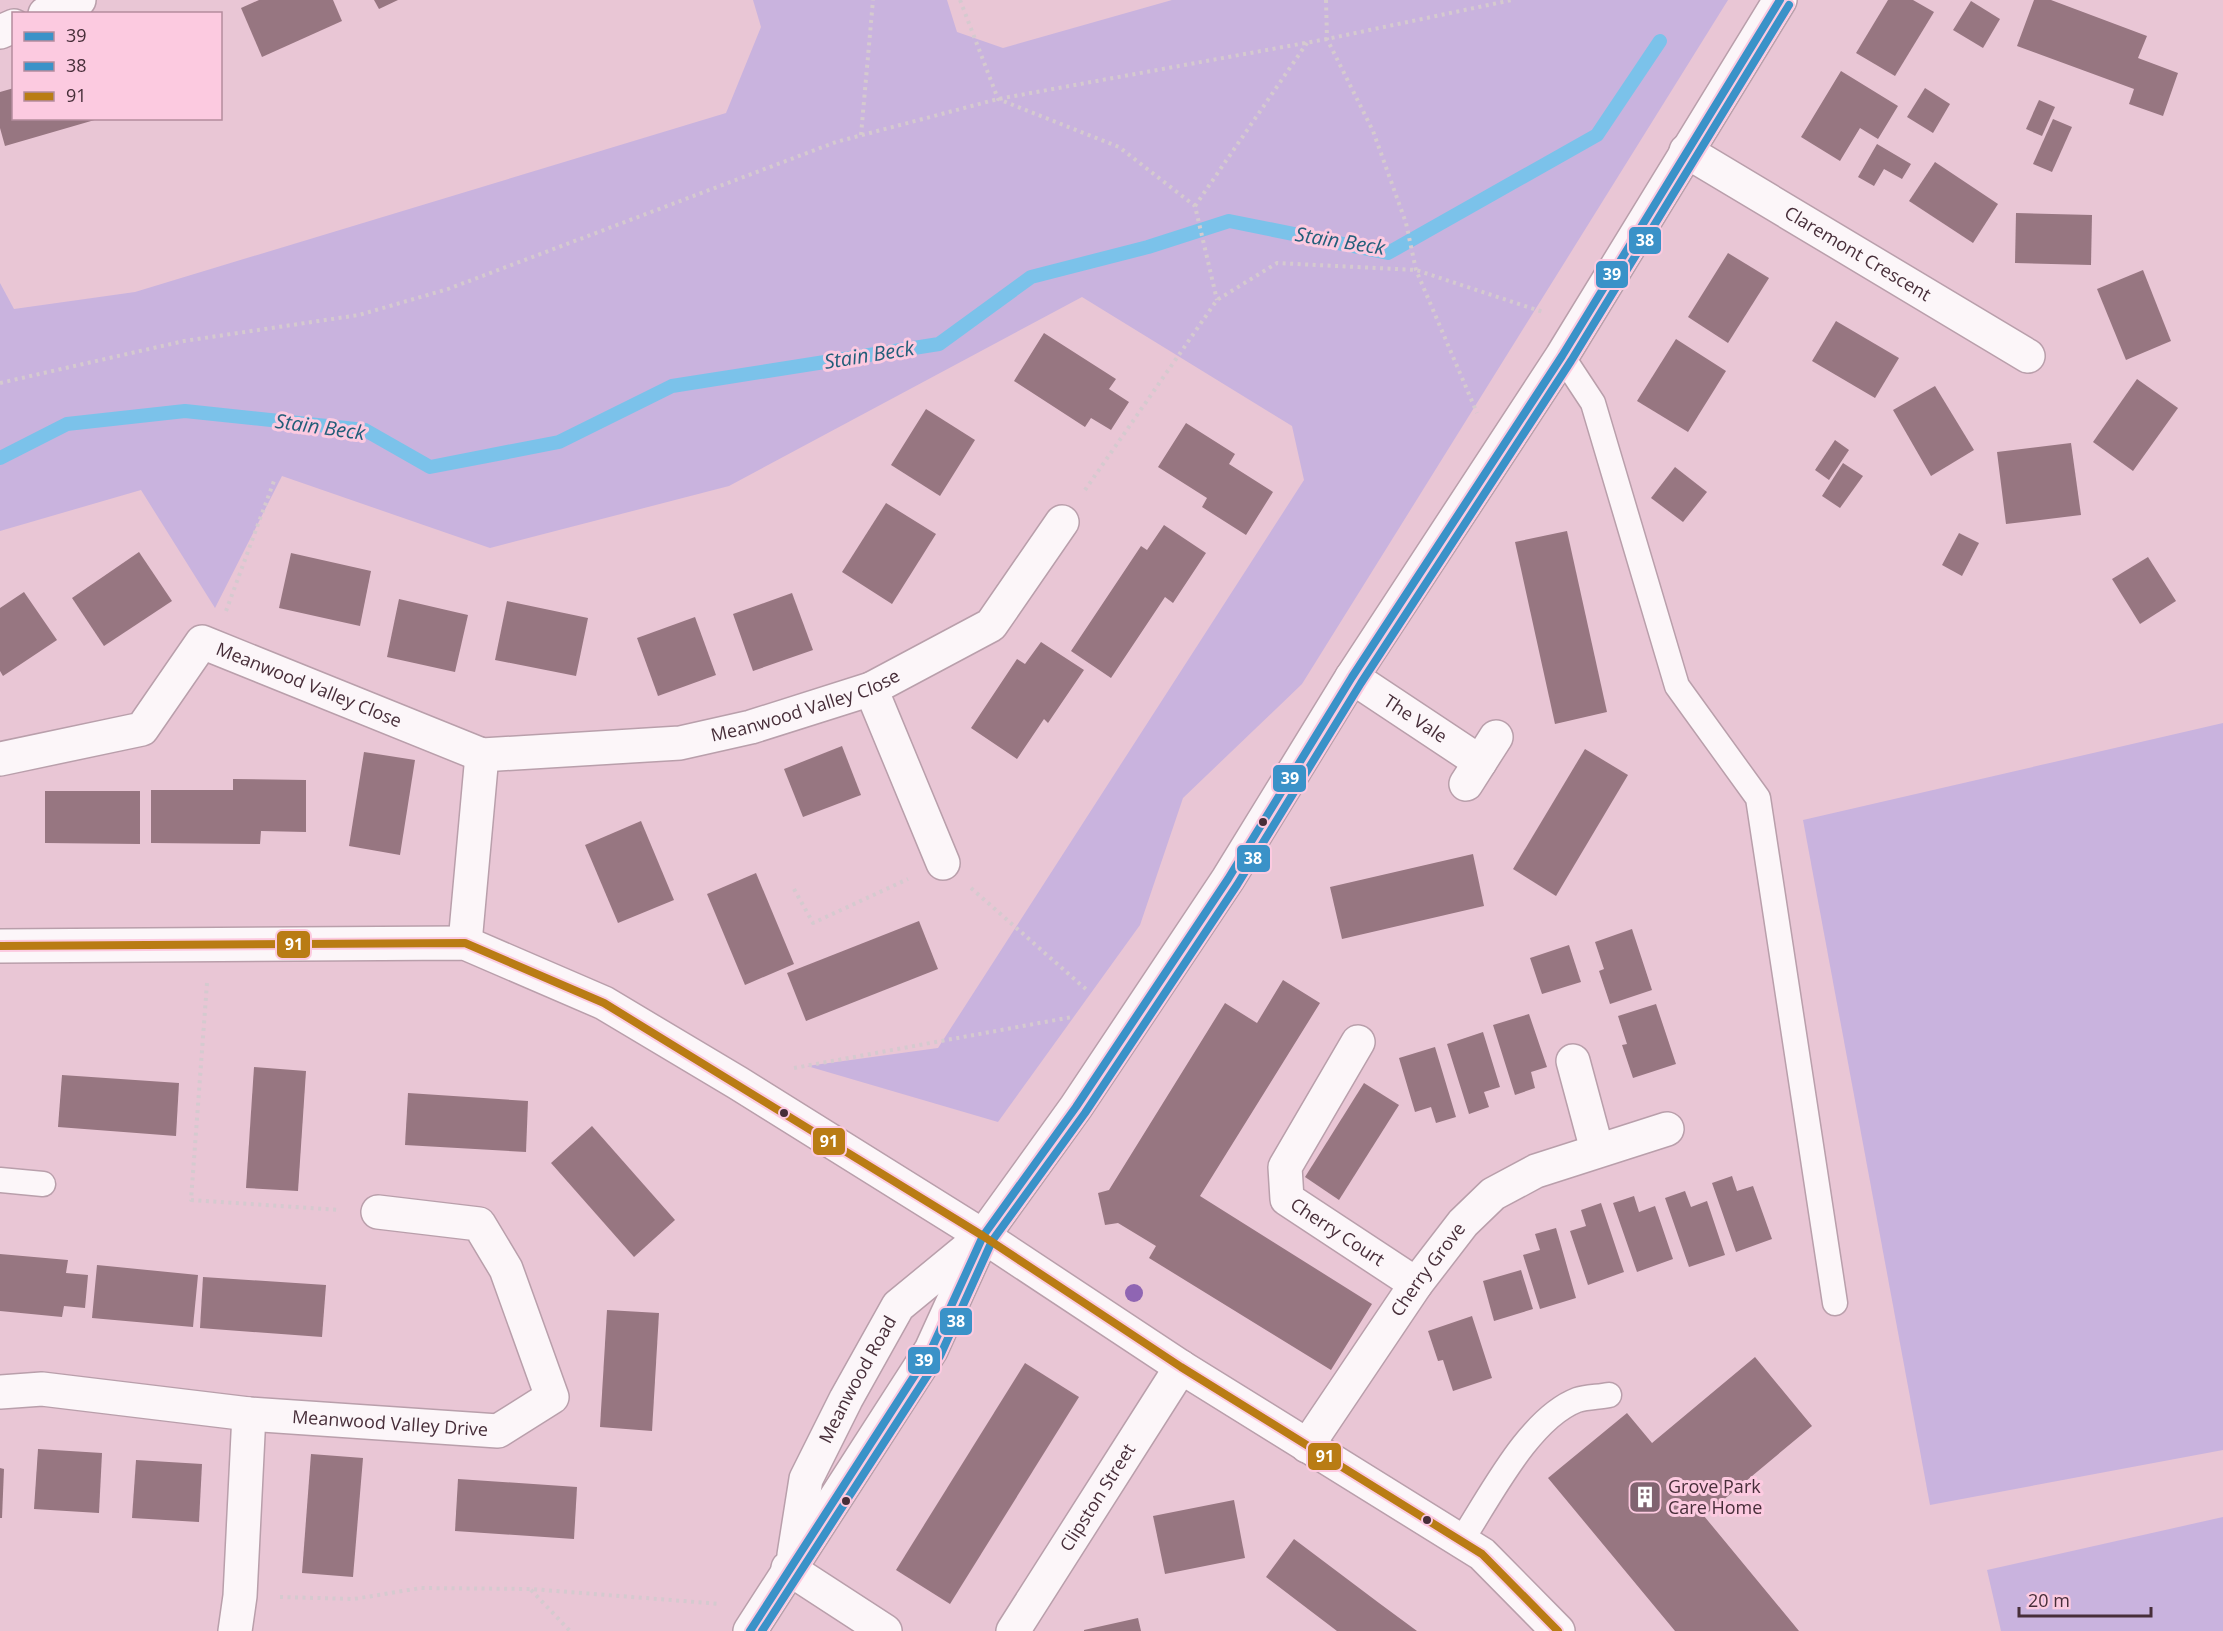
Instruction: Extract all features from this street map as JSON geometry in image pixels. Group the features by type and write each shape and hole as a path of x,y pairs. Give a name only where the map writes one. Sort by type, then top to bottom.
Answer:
{"street":[{"path":"50,12 79,0"},
{"name":"Meanwood Road","path":"757,1619 791,1564 840,1495 931,1350 982,1236 1076,1107 1181,951 1352,677 1562,356 1780,0"},
{"name":"Claremont Crescent","path":"1686,151 2028,356"},
{"name":"Meanwood Valley Close","path":"0,759 142,729 202,642 482,755 680,743 751,727 871,689 991,625 1062,522"},
{"name":"The Vale","path":"1352,677 1481,761"},
{"path":"871,689 943,863"},
{"path":"465,943 482,755"},
{"path":"0,946 465,943 604,1003 982,1236 1181,1367 1482,1554 1558,1631"},
{"name":"Cherry Court","path":"1358,1042 1285,1167 1287,1199 1416,1284"},
{"path":"1573,1061 1598,1150"},
{"name":"Cherry Grove","path":"1307,1446 1416,1284 1464,1223 1493,1194 1536,1171 1667,1129"},
{"name":"Meanwood Valley Drive","path":"0,1392 42,1389 249,1414 498,1431 552,1396 506,1269 479,1224 378,1212"},
{"name":"Meanwood Road","path":"791,1564 806,1479 846,1399 898,1306 982,1236"},
{"name":"Clipston Street","path":"1014,1631 1181,1367"},
{"path":"235,1631 240,1596 249,1414"},
{"path":"791,1564 885,1631"}],"lane":[{"path":"1562,356 1593,403 1677,686 1758,798 1835,1304"},
{"path":"0,1180 43,1184"},
{"path":"1461,1541 1533,1434 1553,1413 1578,1400 1609,1395"}],"path":[{"path":"861,135 873,0"},
{"path":"960,0 998,99 1119,147 1195,206 1217,300"},
{"path":"1326,0 1327,39 1373,130 1406,223 1416,270 1496,459"},
{"path":"0,383 184,341 359,315 381,309 448,289 836,142 998,99 1307,43 1512,0"},
{"path":"1195,206 1307,43"},
{"path":"1062,522 1217,300 1277,264 1416,270 1580,324"},
{"path":"202,642 225,614 274,481"},
{"path":"794,889 813,923 943,863 1088,991"},
{"path":"210,943 191,1200 378,1212"},
{"path":"794,1068 1072,1017"},
{"path":"240,1596 354,1599 421,1588 531,1589 757,1619"},
{"path":"531,1589 570,1631"}],"shaded area":[{"path":"753,0 947,0 957,32 1003,48 1172,0 1728,0 1302,684 1183,798 1140,925 998,1122 807,1066 938,1048 1304,480 1292,426 1082,297 729,486 490,548 282,476 215,608 141,490 0,531 0,283 14,309 135,292 726,113 761,27"},
{"path":"2223,723 2223,1450 1930,1505 1803,820"},
{"path":"2223,1517 2223,1631 2001,1631 1987,1570"}],"building":[{"path":"259,0 333,0 342,21 262,57 241,8"},
{"path":"374,0 398,0 379,9"},
{"path":"1888,0 1913,0 1934,12 1895,76 1856,53"},
{"path":"2034,0 2051,0 2147,36 2138,58 2178,73 2163,116 2129,104 2134,89 2017,46"},
{"path":"1971,1 2000,19 1983,48 1953,30"},
{"path":"1841,71 1898,106 1878,139 1860,128 1840,161 1801,137"},
{"path":"1925,88 1950,104 1933,133 1907,117"},
{"path":"12,89 12,120 95,120 5,146 0,128 0,92"},
{"path":"2039,100 2055,107 2042,136 2026,129"},
{"path":"2053,119 2072,127 2052,172 2033,164"},
{"path":"1877,144 1911,164 1902,179 1884,169 1874,186 1858,177"},
{"path":"1935,162 1998,204 1973,243 1909,201"},
{"path":"2016,213 2092,215 2091,265 2015,263"},
{"path":"1728,253 1769,278 1728,343 1688,317"},
{"path":"2143,270 2171,341 2126,360 2097,289"},
{"path":"1836,321 1899,358 1875,398 1812,361"},
{"path":"1044,333 1116,379 1109,389 1129,402 1111,430 1091,418 1085,427 1014,381"},
{"path":"1676,339 1726,371 1688,432 1637,401"},
{"path":"2137,379 2178,408 2133,471 2093,442"},
{"path":"1935,386 1974,450 1931,476 1893,410"},
{"path":"926,409 975,440 940,496 891,465"},
{"path":"1186,423 1235,454 1229,464 1273,492 1246,535 1202,507 1207,498 1158,467"},
{"path":"1835,440 1849,450 1829,480 1815,470"},
{"path":"2071,443 2081,515 2006,524 1997,452"},
{"path":"1843,463 1863,476 1840,508 1822,496"},
{"path":"1675,467 1707,492 1683,522 1651,498"},
{"path":"886,503 936,534 892,604 842,572"},
{"path":"1164,525 1206,553 1173,603 1165,597 1111,678 1071,651 1141,546 1147,550"},
{"path":"1567,531 1607,712 1555,724 1515,542"},
{"path":"1959,533 1979,543 1962,576 1942,565"},
{"path":"139,552 172,601 104,646 72,598"},
{"path":"291,553 371,571 360,626 279,608"},
{"path":"2148,557 2176,601 2140,624 2112,579"},
{"path":"24,592 57,640 3,676 0,671 0,608"},
{"path":"792,593 813,650 753,671 733,614"},
{"path":"399,599 468,615 455,672 387,657"},
{"path":"507,601 588,618 576,676 495,660"},
{"path":"695,617 716,675 658,696 637,638"},
{"path":"1041,642 1084,670 1048,723 1044,719 1017,759 971,728 1017,659 1025,664"},
{"path":"842,746 861,795 803,817 784,769"},
{"path":"1585,749 1628,775 1556,896 1513,869"},
{"path":"364,752 415,760 400,855 349,846"},
{"path":"233,779 306,780 306,832 261,831 260,844 151,843 151,790 233,790"},
{"path":"45,791 140,791 140,844 45,843"},
{"path":"641,821 674,900 618,923 585,845"},
{"path":"1473,854 1484,906 1342,939 1330,887"},
{"path":"756,873 794,964 745,985 707,894"},
{"path":"919,921 938,969 806,1021 787,973"},
{"path":"1632,929 1652,990 1610,1004 1599,971 1604,969 1595,942"},
{"path":"1569,945 1581,982 1542,994 1530,958"},
{"path":"1283,980 1320,1003 1200,1196 1372,1304 1331,1370 1149,1258 1156,1246 1118,1223 1105,1225 1098,1193 1109,1190 1225,1003 1257,1023"},
{"path":"1656,1004 1676,1064 1633,1078 1622,1045 1627,1044 1618,1016"},
{"path":"1529,1014 1547,1067 1531,1072 1535,1088 1515,1095 1493,1025"},
{"path":"1483,1032 1500,1087 1484,1092 1489,1107 1469,1114 1447,1044"},
{"path":"1435,1047 1456,1117 1436,1123 1431,1107 1415,1112 1399,1058"},
{"path":"254,1067 306,1071 298,1191 246,1188"},
{"path":"62,1075 179,1083 176,1136 58,1127"},
{"path":"1364,1083 1399,1105 1339,1200 1305,1177"},
{"path":"408,1093 528,1101 526,1152 405,1145"},
{"path":"592,1126 675,1220 634,1257 551,1163"},
{"path":"1732,1176 1737,1191 1753,1186 1772,1239 1736,1252 1712,1183"},
{"path":"1685,1191 1691,1207 1707,1201 1725,1255 1689,1267 1665,1198"},
{"path":"1634,1196 1639,1212 1655,1206 1673,1259 1637,1272 1613,1203"},
{"path":"1601,1203 1624,1272 1588,1285 1570,1231 1586,1226 1581,1210"},
{"path":"1556,1228 1576,1298 1540,1309 1523,1255 1540,1250 1535,1234"},
{"path":"0,1254 68,1260 66,1273 88,1275 85,1308 64,1306 62,1317 0,1311"},
{"path":"97,1265 198,1275 193,1327 92,1318"},
{"path":"1521,1270 1533,1309 1494,1321 1483,1281"},
{"path":"203,1277 326,1285 322,1337 200,1328"},
{"path":"607,1310 659,1313 652,1431 600,1427"},
{"path":"1472,1316 1492,1378 1453,1391 1443,1360 1438,1361 1428,1331"},
{"name":"Grove Park Care Home","path":"1755,1357 1812,1426 1704,1516 1799,1631 1675,1631 1548,1478 1627,1413 1652,1443"},
{"path":"1025,1363 1079,1397 950,1604 896,1570"},
{"path":"38,1449 102,1453 99,1513 34,1509"},
{"path":"311,1454 363,1458 353,1577 302,1573"},
{"path":"136,1460 202,1464 199,1522 132,1518"},
{"path":"0,1468 4,1469 2,1518 0,1518"},
{"path":"458,1479 577,1487 574,1539 455,1531"},
{"path":"1234,1500 1245,1558 1165,1574 1153,1516"},
{"path":"1294,1539 1417,1631 1337,1631 1266,1577"},
{"path":"1138,1618 1141,1631 1084,1631 1084,1630"}],"waterway":[{"name":"Stain Beck","path":"0,458 67,424 185,411 365,430 430,467 559,442 672,386 939,344 1031,277 1148,247 1229,221 1388,253 1597,135 1660,41"}],"transit line":[{"name":"39","path":"750,1631 931,1350 983,1236 1076,1107 1228,879 1352,677 1562,356 1780,0"},
{"name":"38","path":"762,1631 940,1356 992,1241 1085,1113 1237,885 1361,683 1571,361 1789,5"},
{"name":"91","path":"0,946 465,943 604,1003 983,1236 1181,1367 1482,1554 1558,1631"}],"place":[{"name":"Grove Park Care Home","path":"1645,1497"}]}
